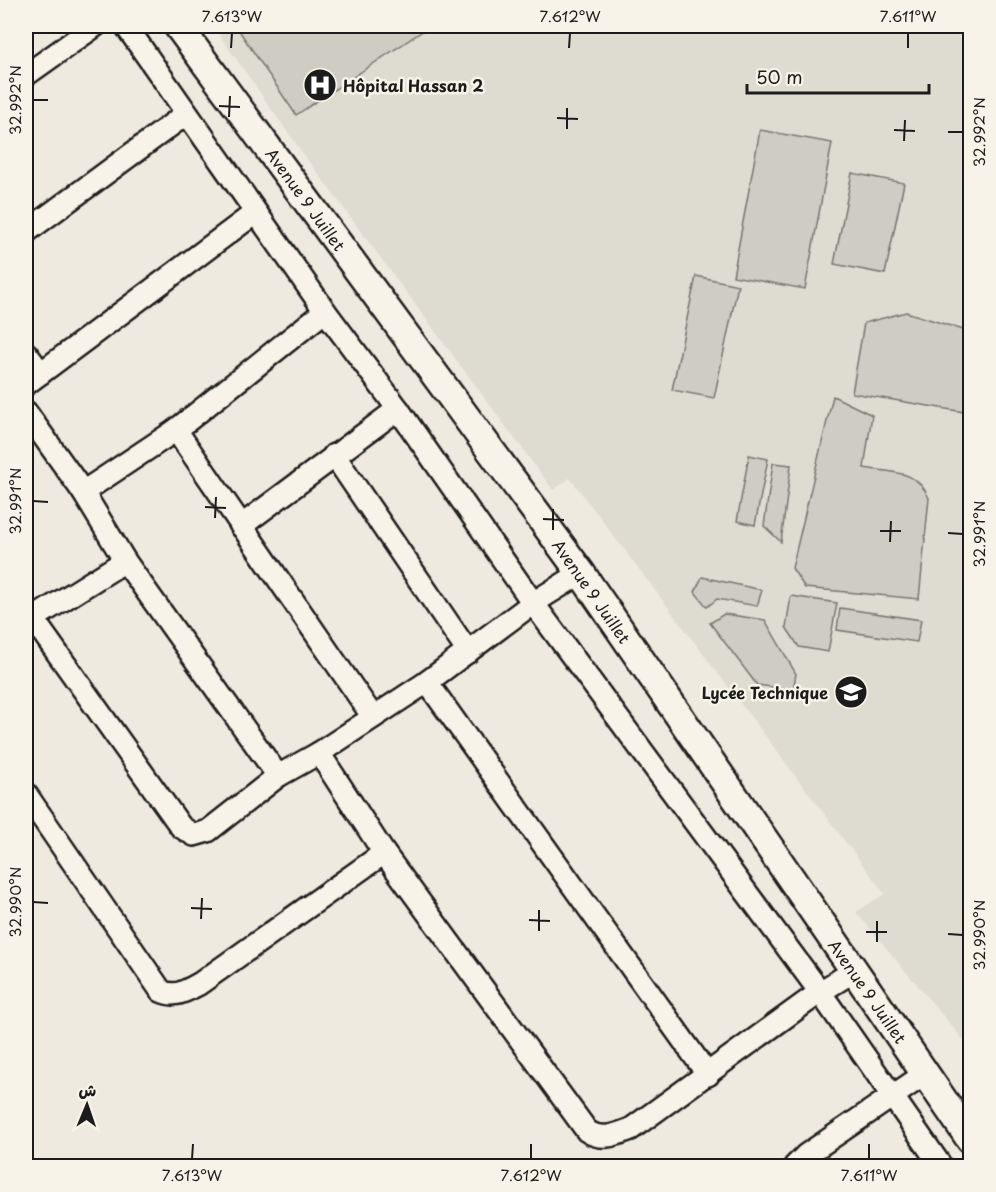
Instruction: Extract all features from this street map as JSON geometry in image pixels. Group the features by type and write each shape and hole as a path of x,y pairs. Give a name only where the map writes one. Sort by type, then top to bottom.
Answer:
{"street":[{"path":"26,75 95,26"},
{"path":"126,26 255,213 398,409 532,603 820,992 941,1167"},
{"name":"Avenue 9 Juillet","path":"178,26 581,573 970,1139"},
{"path":"26,232 186,114"},
{"path":"26,353 33,379 255,213"},
{"path":"83,492 176,430 325,311"},
{"path":"241,526 398,409"},
{"path":"26,412 83,492 125,561 278,776"},
{"path":"176,430 373,717"},
{"path":"334,455 468,652"},
{"path":"125,561 28,617 186,832 194,835 208,831 278,776 319,753 427,682 532,603 581,573"},
{"path":"427,682 708,1075"},
{"path":"319,753 384,853 588,1131 596,1137 612,1137 630,1129 708,1075 820,992 854,971"},
{"path":"26,794 161,991 171,996 182,994 199,984 384,853"},
{"path":"795,1167 806,1155 925,1074"}],"shaded area":[{"name":"Lycée Technique","path":"213,26 970,26 970,1048 856,912 885,894 570,478 553,490 296,144"},
{"path":"236,26 430,26 296,115"},
{"path":"760,130 832,143 805,289 733,276"},
{"path":"852,173 904,183 885,274 834,264"},
{"path":"696,276 738,285 714,398 672,390"},
{"path":"906,312 970,332 970,413 852,393 864,323"},
{"path":"833,396 872,415 864,468 911,477 924,489 929,498 919,599 805,588 792,568"},
{"path":"749,455 768,459 755,525 737,521"},
{"path":"773,463 791,465 781,542 764,526"},
{"path":"702,577 762,590 757,606 717,599 707,607 695,592"},
{"path":"791,596 837,603 828,652 799,647 786,627"},
{"path":"840,608 921,620 917,642 837,630"},
{"path":"724,614 765,620 796,674 793,690 757,685 710,623"}],"place":[{"name":"Hôpital Hassan 2","path":"320,85"},
{"name":"Lycée Technique","path":"851,692"}]}
